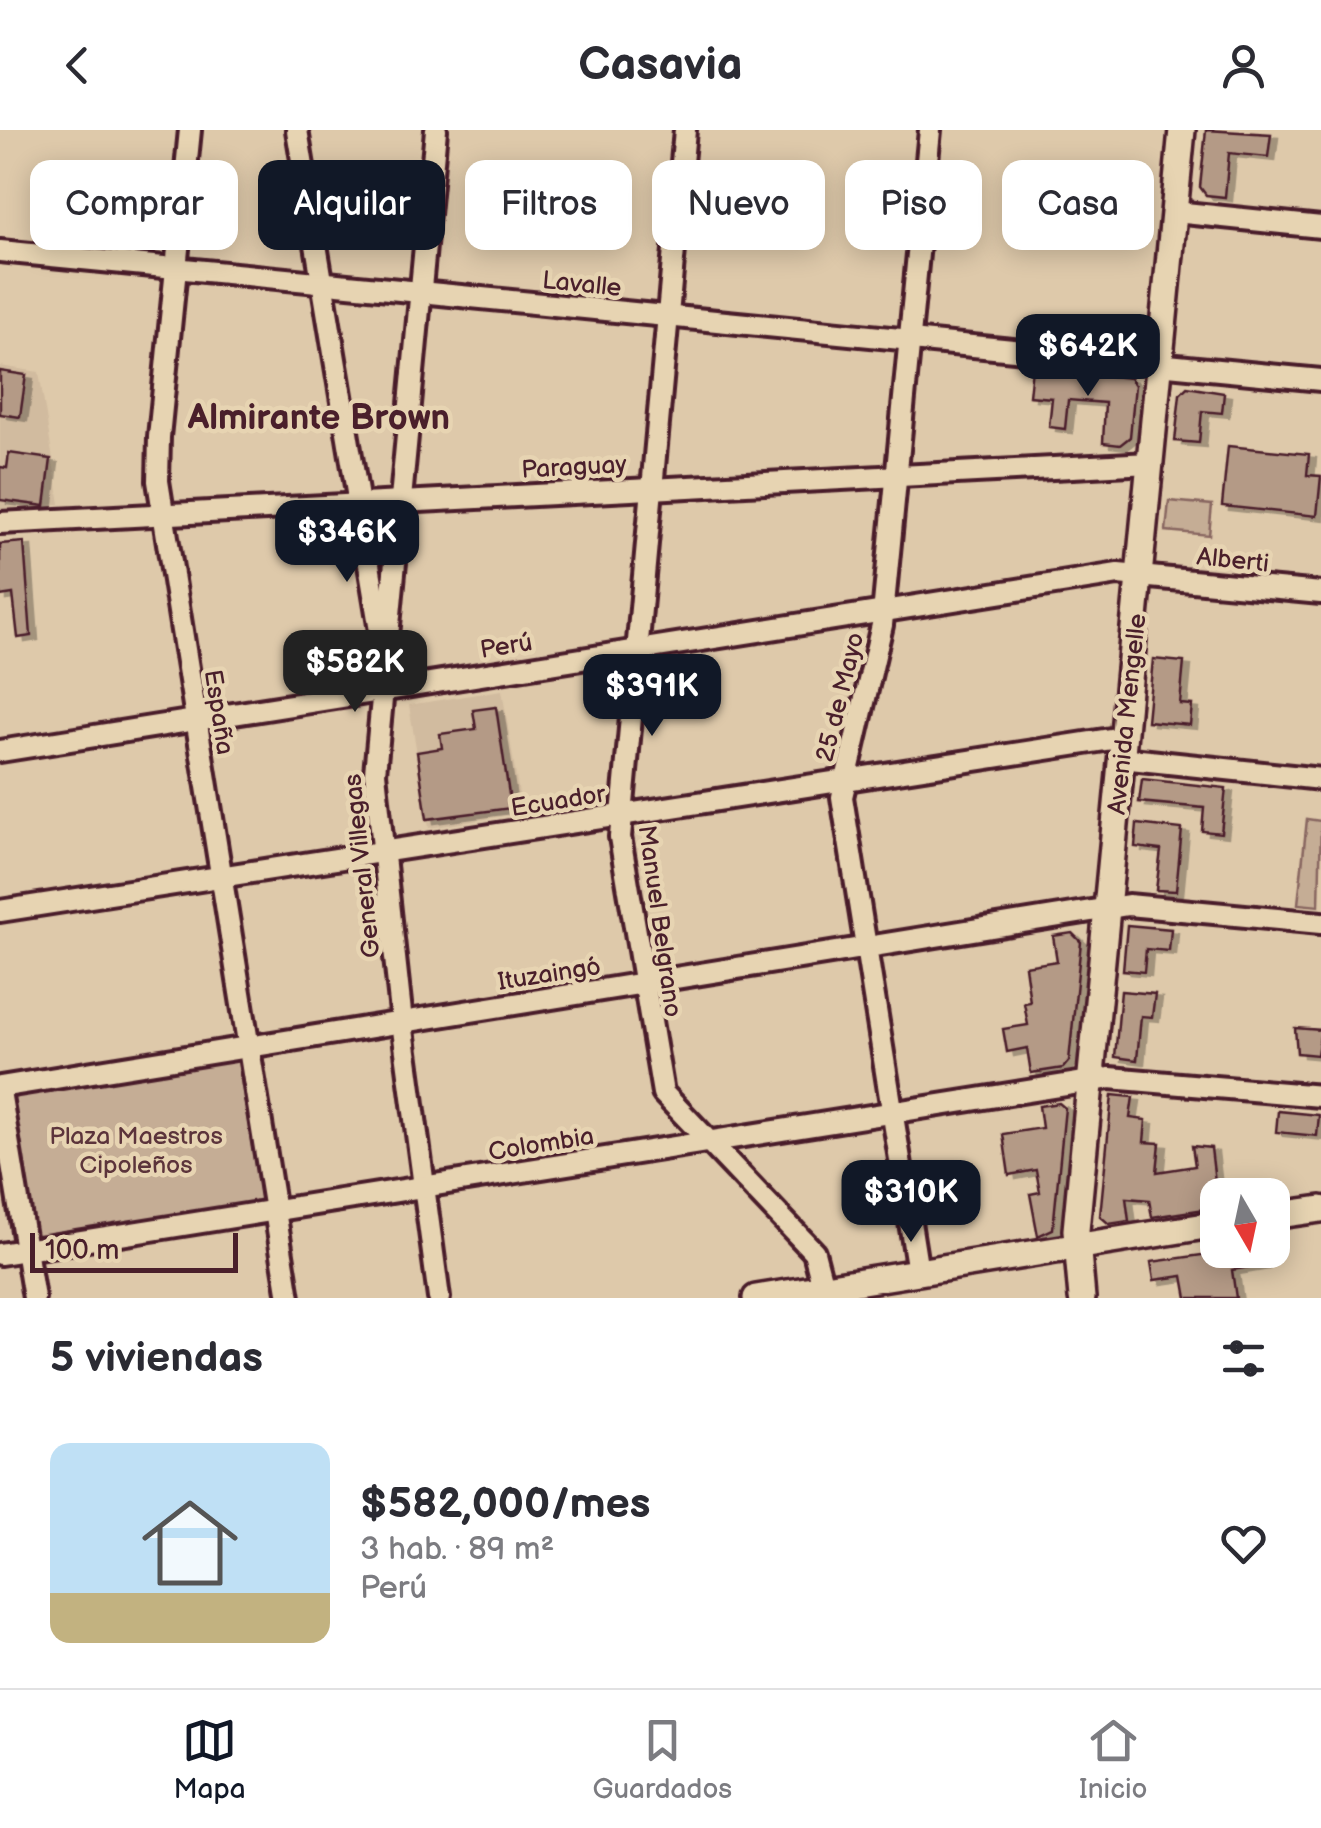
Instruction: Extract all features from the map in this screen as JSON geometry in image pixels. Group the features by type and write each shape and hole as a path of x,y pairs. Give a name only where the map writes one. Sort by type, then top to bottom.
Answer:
{"main road":[{"name":"Avenida Mengelle","path":"1082,1298 1075,1246 1182,130"},
{"path":"1290,1213 1321,1208"},
{"path":"756,1298 825,1292 918,1272 1200,1227"}],"street":[{"name":"España","path":"190,130 158,436 163,513 289,1298"},
{"path":"297,130 385,661"},
{"name":"General Villegas","path":"436,130 375,773 402,1022 440,1298"},
{"name":"Manuel Belgrano","path":"685,130 620,816 662,1092 814,1252 825,1292"},
{"name":"25 de Mayo","path":"918,1272 842,810 844,780 883,611 930,130"},
{"path":"1174,212 1321,227"},
{"name":"Lavalle","path":"0,251 1321,380"},
{"name":"Paraguay","path":"0,523 358,501 1150,463"},
{"name":"Perú","path":"0,751 1118,574 1139,575"},
{"name":"Alberti","path":"1139,575 1321,593"},
{"name":"Ecuador","path":"0,911 844,780 1122,748 1321,778"},
{"name":"Ituzaingó","path":"0,1089 1107,908 1150,905 1321,923"},
{"name":"Colombia","path":"0,1254 1090,1081 1138,1078 1321,1096"},
{"path":"0,1089 34,1298"}],"shaded area":[{"path":"0,366 39,372 60,504 0,509"},
{"path":"502,690 522,813 429,828 409,705"}],"green space":[{"path":"1169,501 1212,505 1209,535 1166,531"},
{"path":"1307,819 1321,821 1319,906 1298,904"},
{"name":"Plaza Maestros Cipoleños","path":"238,1060 261,1201 35,1238 12,1097"}],"building":[{"path":"1206,130 1271,134 1268,157 1229,153 1225,197 1206,195 1200,187"},
{"path":"1032,368 1130,378 1135,385 1130,437 1120,445 1103,443 1105,403 1068,400 1065,429 1049,427 1052,398 1029,396"},
{"path":"0,371 26,375 20,417 0,414"},
{"path":"1187,387 1224,393 1222,413 1202,411 1199,443 1175,441 1180,394"},
{"path":"1228,446 1309,454 1307,475 1321,476 1317,516 1222,506"},
{"path":"9,453 51,459 45,506 0,500 0,467 7,468"},
{"path":"24,542 31,636 18,638 13,594 0,596 0,544"},
{"path":"1153,659 1184,662 1180,704 1192,705 1190,725 1147,721"},
{"path":"496,707 511,808 427,819 417,752 442,748 440,734 476,729 473,710"},
{"path":"1142,779 1226,788 1221,833 1202,831 1204,808 1139,802"},
{"path":"1137,824 1182,829 1176,891 1156,890 1161,850 1135,847"},
{"path":"1127,925 1171,929 1169,951 1146,949 1144,972 1123,970"},
{"path":"1072,933 1081,942 1069,1061 1063,1068 1031,1073 1027,1048 1007,1052 1003,1029 1028,1025 1024,1003 1030,1002 1025,966 1057,961 1053,936"},
{"path":"1121,991 1155,994 1152,1017 1141,1016 1137,1060 1115,1057"},
{"path":"1295,1028 1321,1030 1317,1055 1297,1053"},
{"path":"1112,1095 1133,1097 1130,1118 1146,1120 1144,1142 1160,1143 1157,1172 1195,1166 1192,1146 1211,1148 1215,1178 1200,1178 1200,1210 1152,1217 1149,1200 1126,1198 1129,1221 1109,1224 1100,1216"},
{"path":"1059,1103 1065,1108 1053,1229 1038,1236 1030,1194 1040,1192 1036,1170 1009,1175 1003,1134 1042,1128 1039,1106"},
{"path":"1278,1111 1319,1115 1317,1136 1276,1132"},
{"path":"1200,1255 1200,1268 1244,1268 1232,1270 1236,1298 1187,1298 1183,1276 1154,1280 1151,1262"}],"district":[{"name":"Almirante Brown","path":"319,417"}]}
